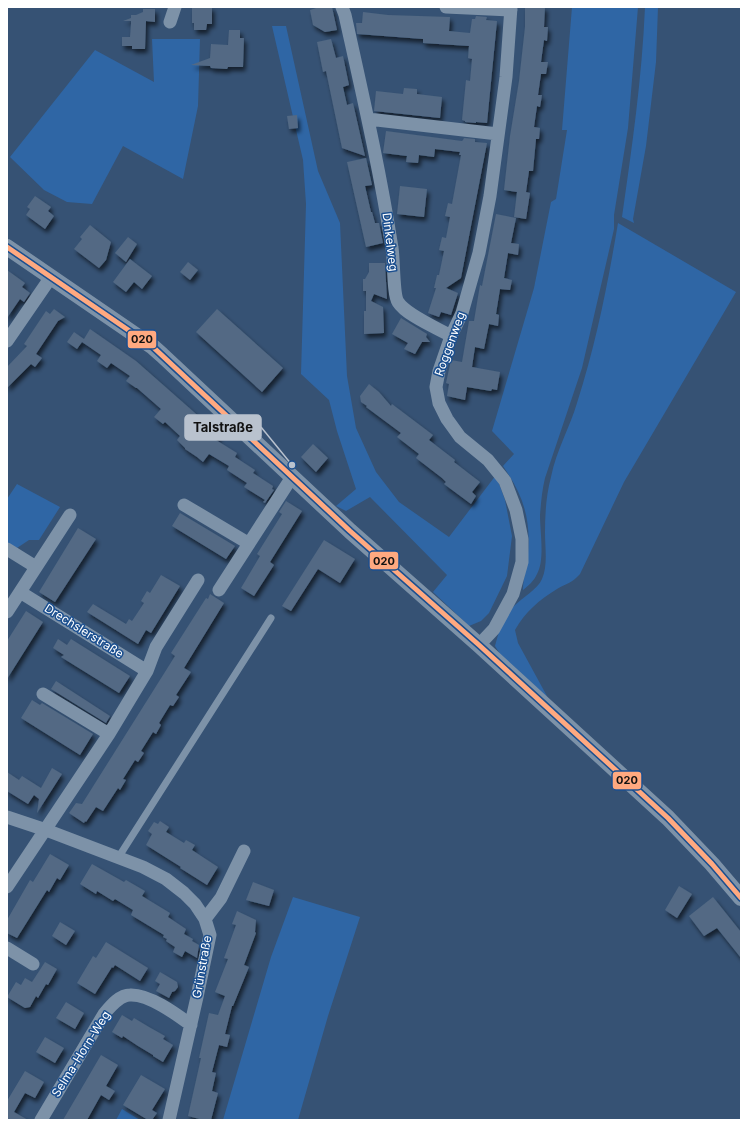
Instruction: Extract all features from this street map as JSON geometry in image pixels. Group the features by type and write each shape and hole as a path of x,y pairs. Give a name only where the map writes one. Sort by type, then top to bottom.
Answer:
{"street":[{"path":"170,22 175,7"},
{"name":"Dinkelweg","path":"342,7 368,119 385,206 392,250 396,300 404,310 451,336"},
{"path":"446,7 511,8"},
{"name":"Roggenweg","path":"479,645 494,629 513,594 522,562 522,539 516,510 505,481 488,460 460,437 447,419 439,403 436,387 439,371 451,336 462,313 479,253 490,196 506,77 511,8"},
{"path":"368,119 498,134"},
{"path":"7,248 153,347 350,531 479,645 668,818 712,864 741,898"},
{"path":"7,341 51,277"},
{"path":"219,590 292,477"},
{"path":"184,505 248,543"},
{"path":"7,612 70,515"},
{"path":"7,549 36,567"},
{"path":"7,887 109,734 147,671 156,647 198,580"},
{"name":"Drechslerstraße","path":"20,592 147,671"},
{"path":"43,694 109,734"},
{"name":"Grünstraße","path":"7,817 46,830 143,867 166,880 184,893 195,904 205,919 210,935 169,1120"},
{"path":"205,919 221,898 244,851"},
{"path":"7,948 33,964"},
{"name":"Selma-Horn-Weg","path":"41,1120 104,1014 115,1002 129,995 146,997 191,1025"}],"lane":[{"path":"118,858 271,618"}],"shaded area":[{"path":"572,7 638,7 628,128 614,215 614,229 582,368 545,478 540,515 542,546 541,561 534,579 523,590 529,541 527,518 516,487 503,466 514,454 492,431 534,288 551,202 556,199 567,130 562,130"},
{"path":"645,7 658,7 656,62 646,146 633,219 634,223 622,217 639,86"},
{"path":"272,26 286,26 318,171 340,223 347,376 356,428 376,472 399,502 449,537 496,475 505,500 512,536 507,576 489,613 481,621 469,626 433,592 447,575 370,497 346,511 336,506 356,489 337,431 329,400 301,374 306,204 303,160"},
{"path":"152,39 200,39 198,106 183,179 123,146 92,204 67,202 44,190 10,157 95,50 154,82"},
{"path":"618,223 736,292 624,482 580,574 571,582 557,589 538,602 523,618 515,630 518,643 548,698 500,654 495,646 504,620 510,610 540,583 544,574 546,562 546,512 549,484 556,458 584,381 596,336 606,291"},
{"path":"17,484 60,507 39,540 29,540 17,548 7,544 7,499"},
{"path":"293,897 360,917 328,1016 298,1120 223,1120 271,957"},
{"path":"122,1109 140,1120 116,1120"}],"building":[{"path":"192,7 212,7 212,24 207,24 206,30 194,30 194,23 192,23"},
{"path":"316,7 332,7 337,30 325,32 313,25 310,10"},
{"path":"525,7 545,7 544,27 548,27 547,41 544,40 541,62 548,62 546,74 541,74 538,95 542,95 540,107 537,106 534,127 540,128 539,139 536,139 533,171 529,171 526,192 530,193 526,219 514,217 517,192 504,190 510,136 519,81 525,27"},
{"path":"143,9 155,9 155,22 146,21 145,49 132,49 132,46 122,46 122,37 130,37 131,24 131,21 123,21 131,18 131,15 136,15 143,12"},
{"path":"363,12 388,15 450,17 449,31 470,33 472,19 475,19 476,16 487,17 486,20 497,21 487,123 465,122 462,120 466,80 470,81 472,59 468,58 469,46 423,43 423,39 357,34 356,23 362,23"},
{"path":"229,30 240,30 240,38 244,38 243,67 228,67 227,69 191,65 210,58 211,44 228,45"},
{"path":"331,39 336,58 343,56 349,85 343,87 347,105 353,103 365,156 342,148 326,71 323,72 317,42"},
{"path":"404,88 417,89 417,94 442,97 440,118 374,111 376,91 403,94"},
{"path":"297,115 298,128 289,129 287,116"},
{"path":"386,131 462,141 464,138 475,139 475,142 487,143 461,278 446,288 458,293 451,315 441,312 439,317 428,313 436,288 434,288 437,275 439,275 444,251 439,250 442,237 446,238 450,217 445,216 448,203 452,204 461,155 459,155 460,152 435,149 434,157 419,155 418,163 406,162 407,156 383,153"},
{"path":"366,158 372,185 365,186 375,223 379,223 383,243 366,247 347,162"},
{"path":"400,186 427,189 424,217 397,214"},
{"path":"35,196 51,207 48,211 54,216 45,229 26,215 30,209 27,207"},
{"path":"496,214 516,218 511,243 519,244 518,255 508,253 504,278 512,280 510,290 500,289 496,314 499,315 498,326 489,324 484,349 475,347 472,367 500,372 497,390 492,389 491,391 467,387 465,400 447,396 449,384 446,383 451,360 462,362 469,321 474,321 480,285 482,286"},
{"path":"90,225 111,242 106,260 99,268 74,249 82,239 80,237"},
{"path":"128,237 137,244 126,262 115,253"},
{"path":"130,259 152,276 142,289 134,282 126,292 113,282"},
{"path":"188,262 198,270 190,280 180,272"},
{"path":"369,263 385,263 387,299 374,294 371,301 383,307 384,333 364,334 366,291 363,291 363,279 365,279 369,272"},
{"path":"7,270 25,283 22,287 30,293 24,302 20,299 7,318"},
{"path":"54,309 65,317 58,321 36,354 42,358 35,367 31,364 7,388 7,367 27,346 24,344 46,311 50,314"},
{"path":"217,309 283,368 262,392 196,332"},
{"path":"401,318 427,334 426,337 430,342 422,342 415,354 404,349 408,343 392,334"},
{"path":"90,329 136,361 220,435 216,440 237,453 235,457 255,470 253,473 273,486 272,489 274,490 265,503 263,502 265,500 244,487 247,483 227,470 229,466 209,454 203,462 185,449 177,440 180,436 165,422 163,424 154,417 161,409 137,388 126,381 130,376 111,363 107,368 97,361 101,355 82,342 77,349 67,342 74,332 84,339"},
{"path":"369,384 379,392 391,406 392,404 433,435 429,440 480,482 472,492 476,496 471,504 444,484 446,482 442,478 416,458 419,454 397,437 401,433 361,402 360,396"},
{"path":"313,444 328,458 316,472 301,457"},
{"path":"286,501 302,511 270,562 274,565 254,596 241,588 260,556 257,554 282,514 279,512"},
{"path":"180,513 235,546 226,559 172,526"},
{"path":"78,528 96,539 55,602 39,592"},
{"path":"324,540 355,559 340,583 318,569 291,611 282,606"},
{"path":"161,575 180,586 151,633 146,630 138,644 87,612 93,604 126,624 129,619 132,621 144,603 141,601 147,591 150,593"},
{"path":"210,594 224,603 184,668 191,672 176,695 179,697 173,706 170,705 159,723 161,725 156,734 153,732 141,751 144,753 138,762 135,760 123,779 126,780 120,790 118,788 103,811 96,807 84,823 69,813 76,803 82,804 175,656 171,653"},
{"path":"26,611 43,622 7,679 7,641"},
{"path":"58,639 67,645 71,639 130,676 119,693 61,657 64,655 53,648"},
{"path":"56,681 110,716 106,723 51,689"},
{"path":"32,700 40,705 42,703 93,734 80,755 21,718"},
{"path":"52,768 62,774 37,813 39,799 34,795 28,804 7,791 7,772 19,780 22,776 41,788"},
{"path":"160,821 169,827 166,832 184,843 186,840 195,845 192,850 218,867 207,885 146,845 152,834 148,831 154,822 158,824"},
{"path":"50,854 69,865 60,880 57,878 49,892 47,890 17,938 7,933 7,920 30,880 33,882"},
{"path":"92,864 124,882 126,880 145,891 142,896 170,913 168,917 186,929 184,934 193,939 192,941 199,945 197,958 185,951 182,957 173,952 175,947 166,941 167,939 163,937 164,935 131,915 133,910 115,899 113,901 97,891 96,894 80,884"},
{"path":"253,882 274,890 269,906 246,900"},
{"path":"679,886 692,894 677,918 665,910"},
{"path":"713,897 741,932 741,958 717,928 704,936 689,916"},
{"path":"237,911 256,920 256,933 244,965 249,967 232,1006 225,1034 230,1035 227,1047 219,1045 212,1072 216,1073 212,1091 218,1093 211,1120 203,1120 188,1116 209,1013 218,1015 225,996 215,992 228,959 224,958 236,925 232,924"},
{"path":"60,922 75,931 66,945 52,936"},
{"path":"106,942 148,968 140,981 115,965 113,968 112,967 95,994 77,983 93,956 96,958"},
{"path":"45,962 57,969 48,985 46,984 38,998 36,996 30,1007 25,1008 7,997 16,982 21,985 25,978 32,982"},
{"path":"160,972 177,982 178,987 172,992 169,998 156,991 160,984 155,981"},
{"path":"66,1002 84,1013 75,1029 56,1018"},
{"path":"122,1015 132,1021 134,1018 165,1036 163,1039 173,1045 163,1062 123,1036 122,1038 112,1032"},
{"path":"45,1037 64,1048 55,1063 36,1052"},
{"path":"101,1055 118,1065 106,1086 115,1091 109,1100 101,1095 87,1120 63,1120"},
{"path":"25,1071 44,1082 35,1098 25,1093 14,1112 28,1120 7,1120 7,1101"},
{"path":"141,1075 165,1089 152,1110 157,1113 152,1120 148,1120 123,1105"}],"transit line":[{"name":"020","path":"7,247 153,347 350,531 479,645 668,818 712,864 741,898"}],"place":[{"name":"Talstraße","path":"292,465"}]}
